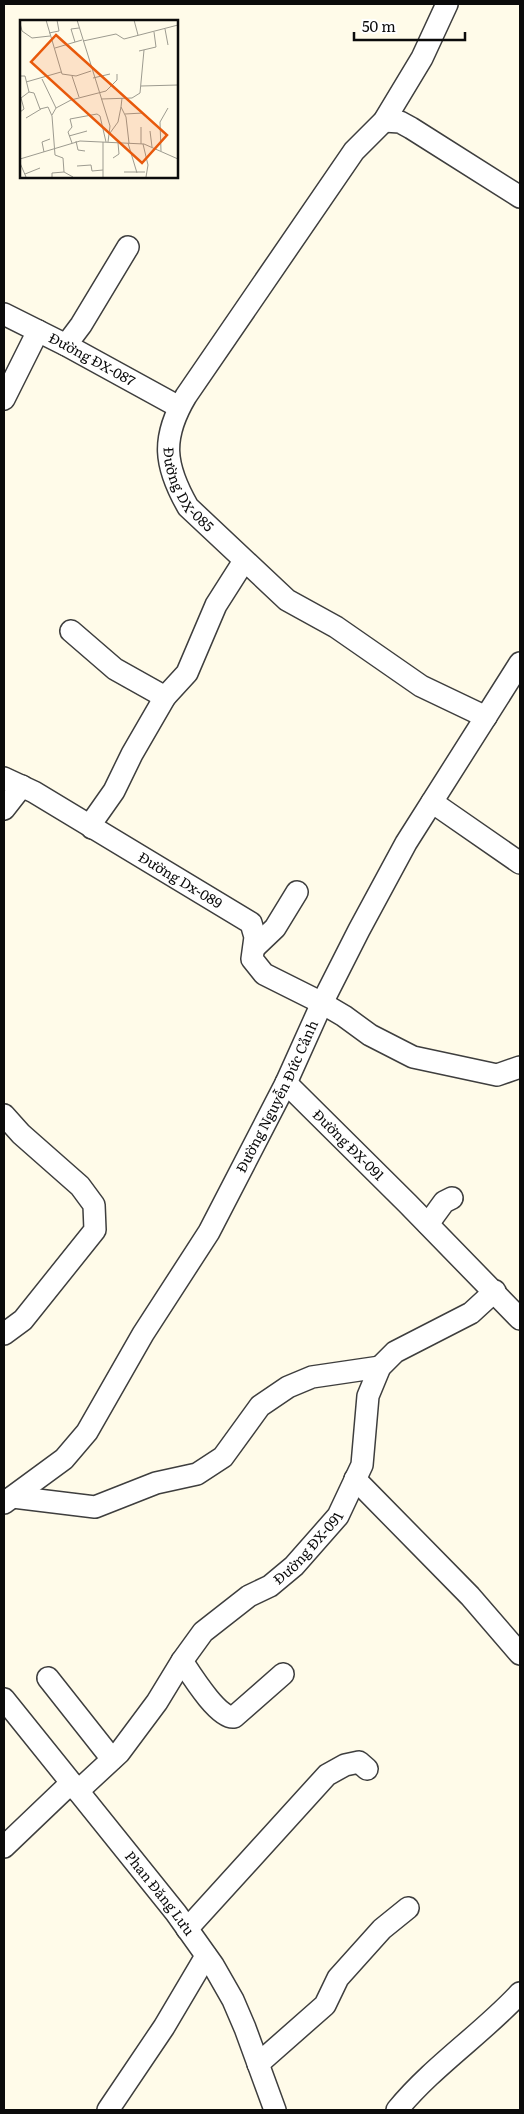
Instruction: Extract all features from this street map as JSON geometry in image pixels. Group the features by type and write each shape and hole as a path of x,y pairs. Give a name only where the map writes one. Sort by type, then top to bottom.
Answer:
{"street":[{"name":"Đường DX-085","path":"448,4 422,58 384,121 354,151 180,407 168,440 168,459 177,488 188,507 286,600 336,627 421,686 486,717"},
{"path":"384,121 400,122 411,128 520,197"},
{"path":"66,345 81,325 128,247"},
{"name":"Đường ĐX-087","path":"4,314 66,345 180,407"},
{"path":"4,399 38,331"},
{"path":"92,828 165,697 186,673 216,605 244,561"},
{"path":"71,631 115,669 165,697"},
{"name":"Đường Nguyễn Đức Cảnh","path":"8,1500 64,1459 87,1432 143,1334 209,1232 286,1084 322,1003 406,843 520,663"},
{"path":"4,809 13,782"},
{"name":"Đường Dx-089","path":"13,782 251,923 255,937 252,959 264,974 322,1003 370,1035 413,1057 497,1075 520,1068"},
{"path":"432,802 520,863"},
{"path":"254,948 275,928 297,892"},
{"name":"Đường ĐX-091","path":"286,1084 520,1317"},
{"path":"4,1115 21,1134 80,1186 94,1206 95,1230 23,1320 4,1334"},
{"path":"428,1224 444,1202 452,1198"},
{"name":"Đường ĐX-091","path":"4,1847 74,1787 112,1759 158,1702 182,1661 203,1632 249,1596 270,1586 294,1566 338,1516 362,1465 368,1396 380,1367 395,1352 471,1313 495,1291"},
{"path":"8,1500 95,1507 156,1482 197,1474 223,1456 260,1406 288,1387 312,1377 380,1367"},
{"path":"355,1480 470,1596 520,1654"},
{"path":"182,1661 210,1699 231,1718 282,1674"},
{"path":"48,1678 112,1759"},
{"name":"Phan Đăng Lưu","path":"4,1699 187,1929 206,1956 233,2000 275,2110"},
{"path":"187,1929 327,1775 345,1765 359,1762 368,1769"},
{"path":"258,2064 325,2005 338,1978 382,1929 408,1908"},
{"path":"108,2110 164,2027 206,1956"},
{"path":"397,2110 420,2085 501,2013 520,1993"}]}
